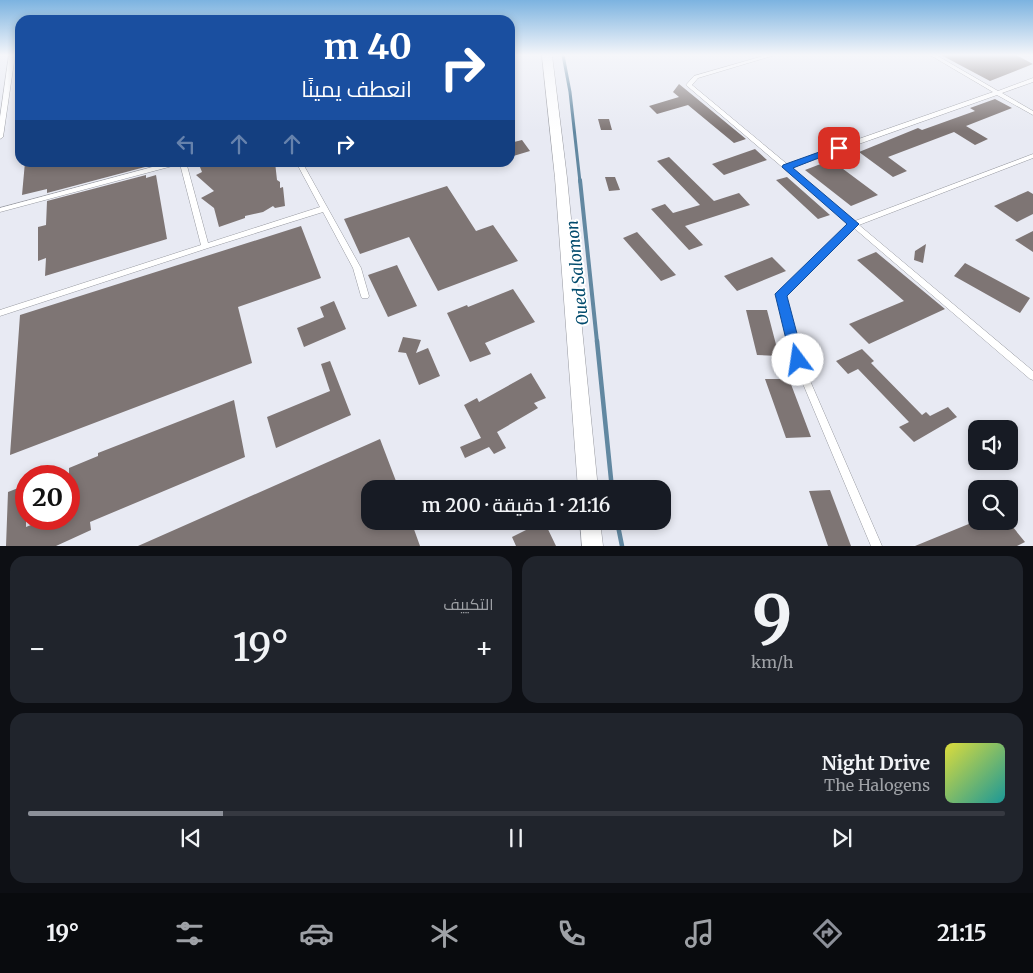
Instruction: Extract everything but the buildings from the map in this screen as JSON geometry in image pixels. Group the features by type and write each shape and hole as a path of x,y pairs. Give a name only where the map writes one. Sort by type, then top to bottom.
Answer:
{"street":[{"path":"550,80 561,178 587,480"},
{"path":"591,530 593,546"}],"lane":[{"path":"0,137 8,80"},
{"path":"693,80 689,85 1033,376"},
{"path":"977,80 1033,114"},
{"path":"786,167 1032,80"},
{"path":"877,546 798,360 781,294 854,224 1033,156"},
{"path":"0,210 163,167"},
{"path":"183,167 205,246"},
{"path":"302,167 357,268 365,296"},
{"path":"0,313 323,209"}],"waterway":[{"name":"Oued Salomon","path":"568,80 580,182"},
{"name":"Oued Salomon","path":"580,180 597,342"},
{"name":"Oued Salomon","path":"597,341 611,480"},
{"name":"Oued Salomon","path":"619,530 622,546"}],"route":[{"path":"798,360 781,294 854,224 786,167 839,148"}]}
